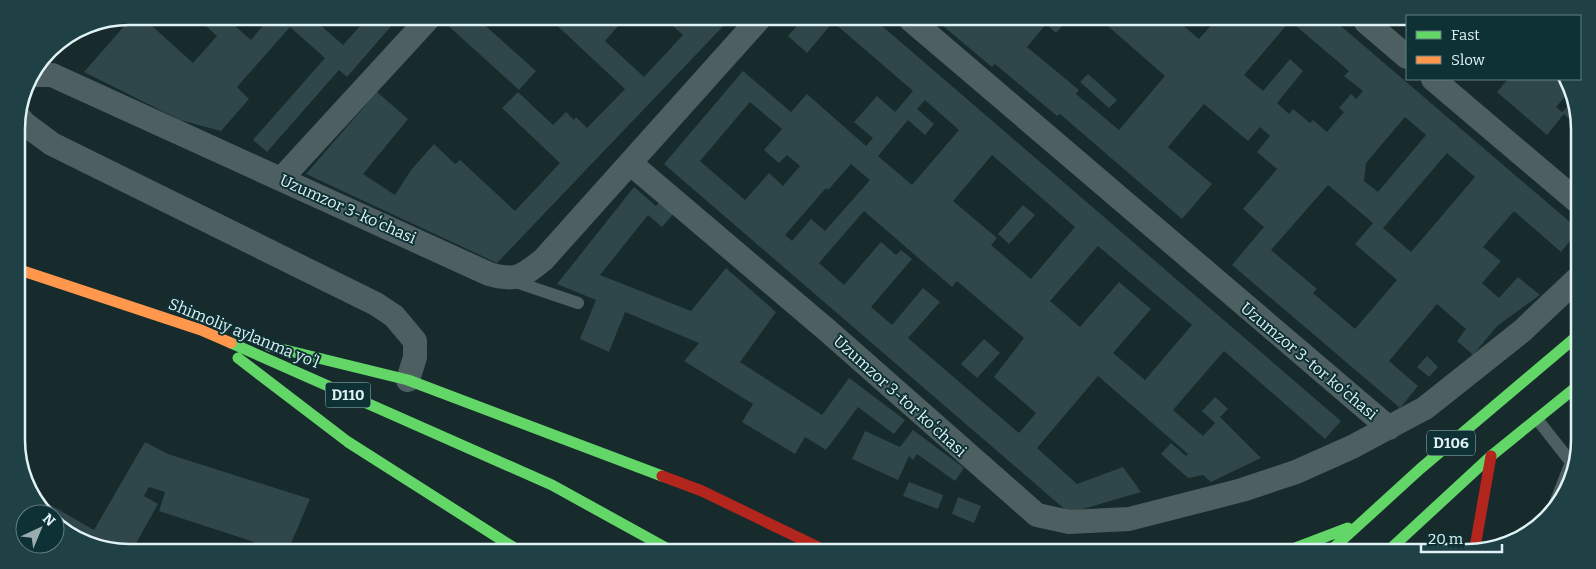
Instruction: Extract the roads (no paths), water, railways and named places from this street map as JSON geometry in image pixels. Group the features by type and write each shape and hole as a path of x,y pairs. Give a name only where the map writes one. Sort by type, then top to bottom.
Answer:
{"main road":[{"name":"Shimoliy aylanma yoʻl","path":"25,272 201,330 552,485 659,544"},
{"path":"201,330 408,380 702,491 812,544"},
{"path":"201,330 348,442 508,544"},
{"name":"D106","path":"1337,544 1358,523 1571,342"},
{"name":"D106","path":"1396,544 1491,456 1571,391"},
{"path":"1475,544 1491,456"},
{"path":"1305,544 1358,523"}],"street":[{"path":"281,179 423,25"},
{"path":"508,279 525,274 544,260 754,25"},
{"name":"Uzumzor 3-tor koʻchasi","path":"917,25 1388,428"},
{"path":"1370,25 1405,51"},
{"name":"Uzumzor 3-koʻchasi","path":"40,75 52,75 490,274 508,279"},
{"path":"1434,80 1571,196"},
{"path":"25,124 52,144 376,304 394,316 415,341 415,356 408,380"},
{"name":"Uzumzor 3-tor koʻchasi","path":"630,163 828,331 1037,515 1069,522 1129,519 1242,490 1296,472 1425,408 1522,330 1571,284"}],"lane":[{"path":"508,279 578,303"},
{"path":"1537,419 1570,455"}]}
